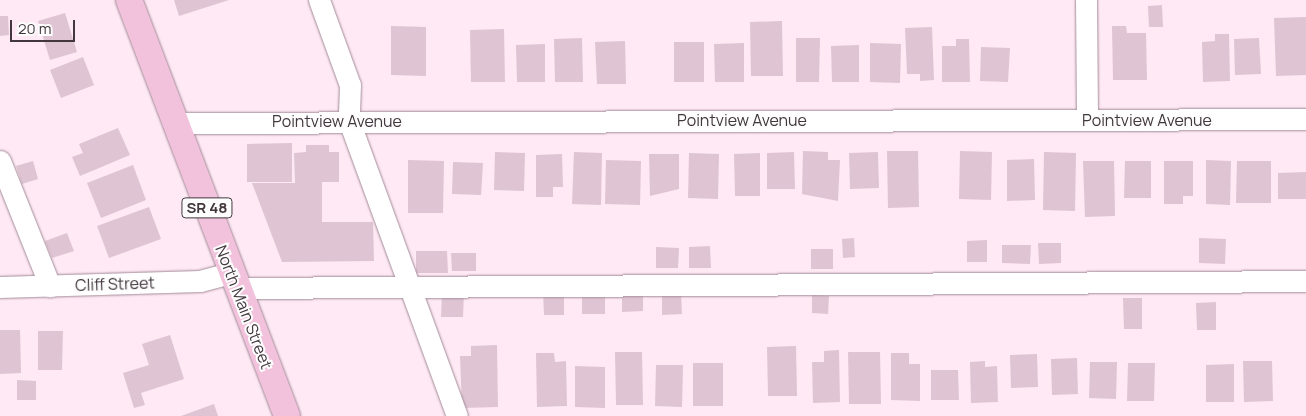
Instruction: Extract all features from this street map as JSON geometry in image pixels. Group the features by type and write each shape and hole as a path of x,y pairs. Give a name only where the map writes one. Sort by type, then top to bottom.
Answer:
{"main road":[{"name":"North Main Street","path":"129,0 177,123 233,280 287,416"}],"street":[{"path":"319,0 350,85 349,121 457,416"},
{"path":"1086,0 1086,120"},
{"name":"Pointview Avenue","path":"177,123 349,121 1306,120"},
{"path":"0,160 50,286"},
{"name":"Cliff Street","path":"0,287 233,280 409,286 1306,281"}],"building":[{"path":"174,0 229,0 179,16"},
{"path":"1162,5 1163,27 1149,27 1148,6"},
{"path":"65,13 77,52 50,60 38,21"},
{"path":"0,16 8,16 9,35 0,36"},
{"path":"1306,17 1306,75 1276,76 1274,18"},
{"path":"782,21 783,76 751,76 750,22"},
{"path":"391,26 426,27 426,76 391,75"},
{"path":"1112,26 1126,26 1127,33 1146,33 1147,80 1113,80"},
{"path":"932,27 934,80 920,81 920,74 907,74 905,28"},
{"path":"504,29 505,82 471,82 470,30"},
{"path":"1215,34 1229,34 1230,81 1203,82 1202,42 1215,41"},
{"path":"582,38 583,82 555,82 554,39"},
{"path":"796,38 820,38 819,82 796,82"},
{"path":"1259,38 1261,74 1235,75 1234,39"},
{"path":"956,39 969,39 970,82 942,82 942,46 956,46"},
{"path":"625,41 626,84 597,84 595,42"},
{"path":"674,42 704,42 704,82 674,82"},
{"path":"744,43 744,82 715,82 714,44"},
{"path":"870,43 901,44 900,83 870,82"},
{"path":"545,44 545,82 517,82 516,45"},
{"path":"859,45 859,82 832,82 831,46"},
{"path":"981,47 1010,48 1008,82 980,81"},
{"path":"83,57 94,85 61,98 50,70"},
{"path":"118,128 130,155 80,176 72,157 83,153 79,144"},
{"path":"292,143 292,182 247,182 247,144"},
{"path":"306,145 329,145 329,152 339,152 339,182 322,182 322,222 373,222 374,261 282,262 252,183 295,183 294,153 306,152"},
{"path":"803,151 828,152 828,160 840,160 838,201 802,194"},
{"path":"887,151 918,151 919,207 888,208"},
{"path":"960,151 992,152 991,200 959,199"},
{"path":"495,152 525,153 524,191 494,190"},
{"path":"574,152 602,153 601,205 572,204"},
{"path":"794,152 795,189 767,189 767,153"},
{"path":"878,152 879,188 850,189 849,153"},
{"path":"1044,152 1076,153 1075,211 1043,210"},
{"path":"689,153 719,154 718,199 688,198"},
{"path":"760,153 760,196 735,196 734,154"},
{"path":"562,154 563,187 553,187 553,197 536,197 536,155"},
{"path":"649,154 679,154 679,189 650,196"},
{"path":"1034,159 1035,200 1007,201 1007,160"},
{"path":"408,160 444,161 443,213 408,213"},
{"path":"606,160 641,161 640,205 605,204"},
{"path":"1206,160 1231,161 1230,205 1206,204"},
{"path":"33,161 38,179 22,184 16,166"},
{"path":"1083,161 1114,161 1115,216 1085,217"},
{"path":"1125,161 1151,161 1151,198 1124,198"},
{"path":"1164,161 1193,161 1193,196 1183,196 1183,204 1164,204"},
{"path":"1237,161 1271,161 1271,203 1236,203"},
{"path":"453,162 483,163 481,195 452,194"},
{"path":"133,165 146,200 101,218 87,183"},
{"path":"1306,172 1306,199 1278,199 1278,173"},
{"path":"149,207 161,239 109,258 97,226"},
{"path":"67,233 74,251 52,258 45,241"},
{"path":"854,238 855,257 843,258 842,239"},
{"path":"1199,238 1226,239 1225,264 1199,263"},
{"path":"987,240 987,262 967,262 967,241"},
{"path":"1038,243 1061,243 1061,263 1039,264"},
{"path":"1002,245 1031,245 1030,264 1002,263"},
{"path":"710,246 711,268 689,268 689,247"},
{"path":"656,247 679,248 678,268 656,268"},
{"path":"811,249 833,249 833,269 811,269"},
{"path":"416,251 447,251 448,273 416,273"},
{"path":"451,253 476,253 476,271 452,271"},
{"path":"582,291 605,291 605,314 582,314"},
{"path":"442,292 464,292 463,317 441,317"},
{"path":"543,292 564,292 564,315 544,315"},
{"path":"622,292 643,292 643,311 622,312"},
{"path":"681,293 682,314 662,315 662,294"},
{"path":"812,295 829,296 828,314 812,313"},
{"path":"1123,298 1142,298 1142,329 1124,329"},
{"path":"1216,302 1216,330 1197,330 1196,303"},
{"path":"0,330 20,330 21,373 0,374"},
{"path":"38,331 63,331 62,370 38,370"},
{"path":"170,335 184,379 141,393 145,405 134,408 123,373 149,365 142,344"},
{"path":"497,345 498,407 462,408 460,356 471,356 471,346"},
{"path":"796,346 797,396 768,396 767,347"},
{"path":"839,350 840,402 813,403 812,362 824,362 824,351"},
{"path":"615,352 642,352 643,405 616,405"},
{"path":"848,352 880,352 881,404 849,404"},
{"path":"536,353 554,353 555,362 566,361 567,406 537,407"},
{"path":"891,353 909,353 909,364 920,364 920,401 891,400"},
{"path":"1037,354 1038,387 1011,388 1010,355"},
{"path":"1077,358 1078,394 1052,395 1051,359"},
{"path":"985,361 985,367 997,366 998,402 971,403 970,362"},
{"path":"1243,361 1272,361 1273,401 1244,402"},
{"path":"1090,362 1117,362 1116,399 1089,398"},
{"path":"693,363 723,363 723,406 693,406"},
{"path":"1128,363 1155,363 1154,401 1127,401"},
{"path":"1234,364 1234,402 1206,402 1206,365"},
{"path":"656,365 683,365 682,407 655,406"},
{"path":"575,366 605,367 605,408 575,407"},
{"path":"931,370 958,370 959,400 931,400"},
{"path":"17,380 36,381 36,400 17,400"},
{"path":"214,404 218,416 181,416"}]}
